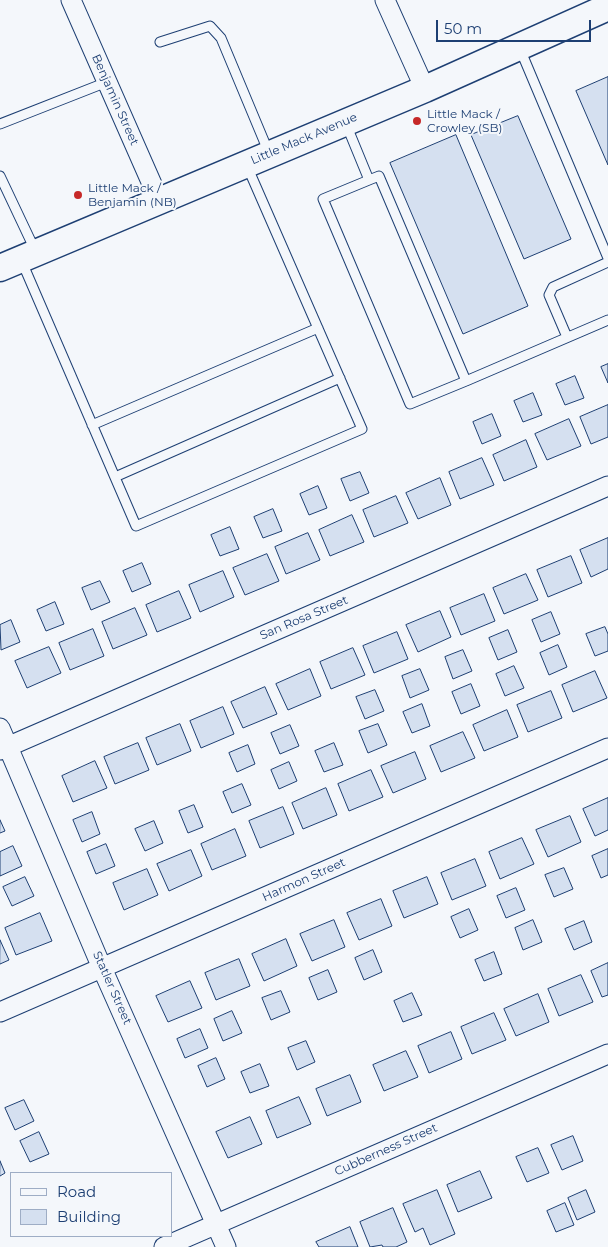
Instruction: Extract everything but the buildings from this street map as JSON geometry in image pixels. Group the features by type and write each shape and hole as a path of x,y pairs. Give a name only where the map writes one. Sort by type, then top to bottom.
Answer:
{"main road":[{"name":"Little Mack Avenue","path":"19,260 425,89 608,8"}],"street":[{"name":"Benjamin Street","path":"71,0 159,200"},
{"path":"385,0 425,89"},
{"name":"San Rosa Street","path":"4,748 608,486"},
{"name":"Statler Street","path":"0,728 4,748 226,1247"},
{"name":"Harmon Street","path":"0,1012 608,748"},
{"name":"Cubberness Street","path":"164,1247 608,1054"}],"lane":[{"path":"0,176 19,260 136,526 362,429 318,328 258,159 221,38 210,26 160,42"},
{"path":"518,47 608,260 553,287 549,294 567,337"},
{"path":"0,124 107,82"},
{"path":"345,122 369,180"},
{"path":"466,381 379,176 323,199 410,404 466,381 608,320"},
{"path":"92,425 318,328"},
{"path":"115,477 340,378"}],"place":[{"name":"Little Mack / Crowley (SB)","path":"417,121"},
{"name":"Little Mack / Benjamin (NB)","path":"78,195"}]}
